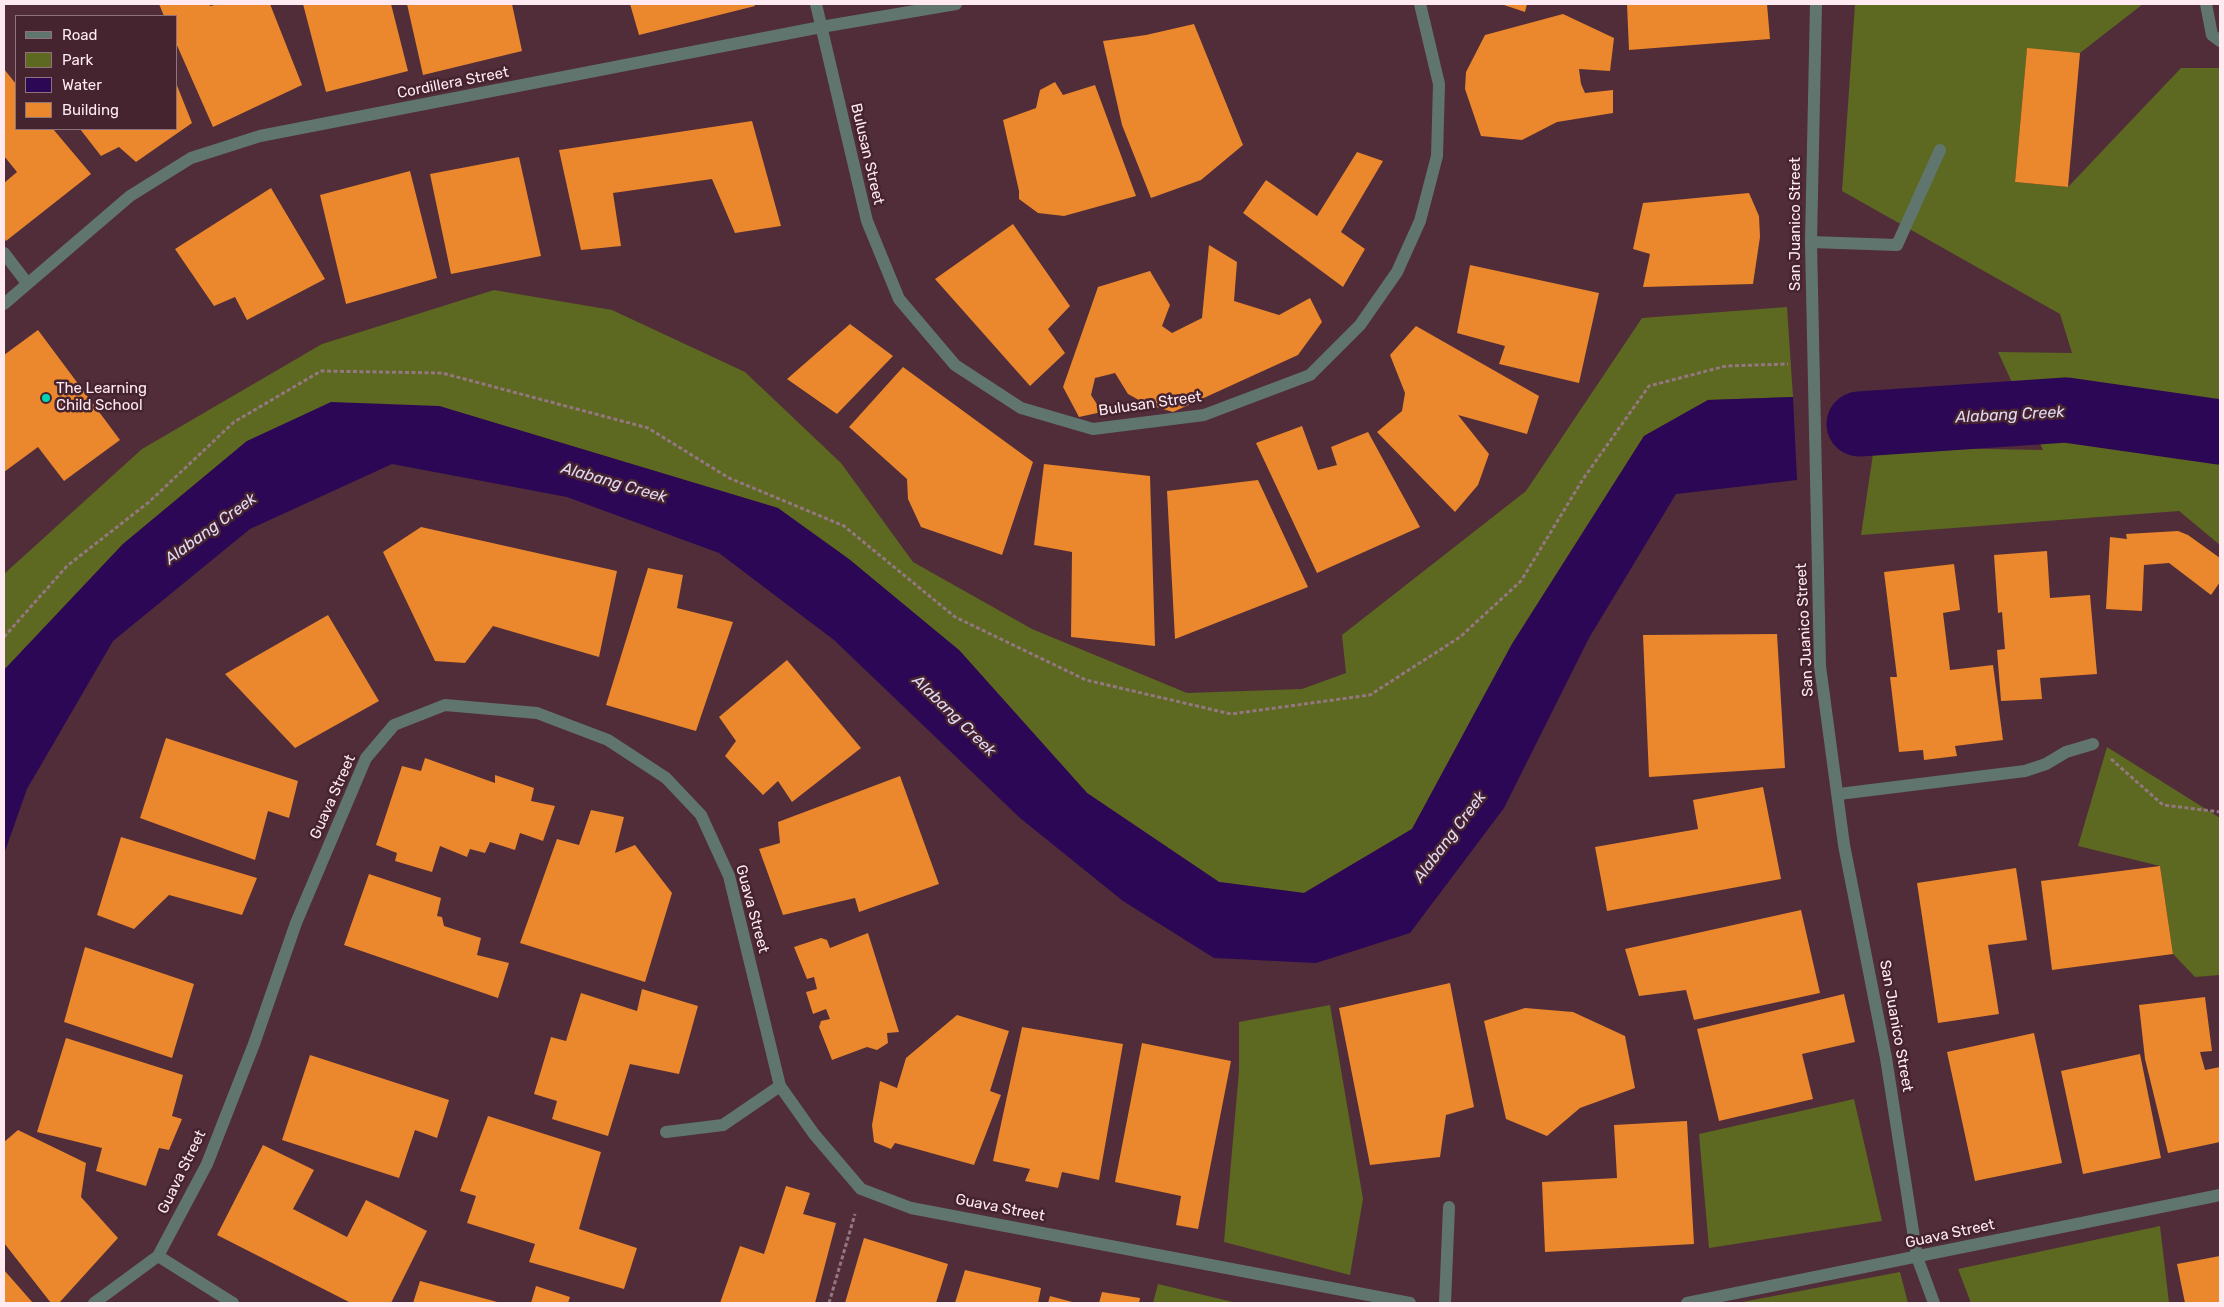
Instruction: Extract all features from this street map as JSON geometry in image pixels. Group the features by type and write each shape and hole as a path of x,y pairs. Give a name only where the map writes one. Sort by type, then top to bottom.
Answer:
{"street":[{"name":"Bulusan Street","path":"816,4 867,221 899,298 955,365 1021,408 1093,429 1204,415 1310,375 1360,325 1397,272 1420,221 1437,156 1439,84 1420,4"},
{"name":"Cordillera Street","path":"4,304 130,196 191,158 260,136 821,28 956,4"},
{"name":"San Juanico Street","path":"1816,4 1811,242 1812,363 1820,666 1839,794 1844,844 1886,1058 1917,1258 1934,1303"},
{"path":"2206,4 2212,35 2220,41"},
{"path":"1811,242 1897,245 1940,150"},
{"path":"4,253 27,283"},
{"name":"Guava Street","path":"94,1303 158,1256 207,1164 254,1044 296,923 366,758 394,725 445,706 538,713 608,740 666,778 701,815 729,876 780,1086 814,1134 861,1189 911,1208 1410,1303"},
{"path":"1839,794 2025,771 2046,764 2066,752 2093,744"},
{"path":"666,1132 723,1125 780,1086"},
{"name":"Guava Street","path":"1687,1303 1917,1258 2220,1195"},
{"path":"1445,1303 1449,1207"},
{"path":"158,1256 233,1303"}],"path":[{"path":"4,637 67,566 149,502 234,422 321,371 442,373 648,428 729,478 844,526 955,617 1086,680 1231,714 1370,695 1460,637 1521,581 1583,479 1649,386 1726,366 1812,363"},
{"path":"2093,744 2163,805 2220,812"},
{"path":"829,1303 850,1230"}],"green space":[{"path":"1855,4 2143,4 2080,53 2027,49 2015,182 2068,187 2181,68 2220,68 2220,545 2179,511 1861,535 1874,447 2043,450 1998,352 2072,353 2060,314 1842,191"},
{"path":"494,290 612,310 745,372 841,463 913,562 1032,629 1187,693 1302,689 1346,673 1342,635 1526,491 1642,318 1787,307 1793,397 1708,400 1644,436 1512,644 1412,829 1304,893 1219,882 1087,793 959,650 778,508 439,406 247,441 123,544 4,670 4,574 142,449 322,344"},
{"path":"2107,747 2220,818 2220,975 2195,977 2173,954 2160,866 2078,846"},
{"path":"1330,1005 1363,1199 1350,1275 1224,1242 1239,1071 1239,1022"},
{"path":"1854,1099 1882,1221 1709,1248 1699,1134"},
{"path":"2160,1226 2169,1303 1971,1303 1958,1269"},
{"path":"1900,1272 1908,1303 1742,1303 1742,1302"},
{"path":"1158,1284 1237,1303 1153,1303"}],"water":[{"path":"1793,397 1797,480 1676,494 1589,638 1504,808 1410,933 1316,963 1214,958 1123,901 1020,818 834,640 719,553 567,497 392,464 250,529 113,641 27,789 4,854 4,670 123,544 247,441 331,402 439,406 778,508 849,559 959,650 1087,793 1219,882 1304,893 1412,829 1512,644 1644,436 1708,400"}],"building":[{"path":"159,4 209,4 210,6 219,4 270,4 302,85 213,127 178,48 178,15 164,15"},
{"path":"303,4 391,4 408,71 326,92"},
{"path":"407,4 512,4 522,51 423,75"},
{"path":"630,4 754,4 755,6 639,35"},
{"path":"1501,4 1527,4 1525,12"},
{"path":"1627,4 1767,4 1770,39 1629,50"},
{"path":"1563,14 1614,38 1610,71 1579,69 1581,84 1585,93 1613,90 1613,113 1557,122 1522,140 1481,136 1465,89 1466,72 1485,35"},
{"path":"1194,24 1243,145 1201,180 1151,198 1122,125 1103,41 1146,35"},
{"path":"2027,48 2080,53 2068,187 2015,182"},
{"path":"4,69 15,83 15,130 54,130 91,174 6,241 4,238 4,183 17,172 4,156"},
{"path":"1055,82 1063,95 1095,85 1136,196 1064,216 1038,213 1019,199 1019,191 1003,120 1036,108 1040,90"},
{"path":"178,88 192,123 136,162 119,147 101,156 81,130 178,130"},
{"path":"752,121 781,226 735,233 712,179 613,193 621,246 581,250 559,150"},
{"path":"1357,152 1383,161 1341,232 1365,249 1343,287 1243,213 1266,180 1317,216"},
{"path":"519,157 541,256 451,274 430,174"},
{"path":"410,171 437,278 346,304 320,195"},
{"path":"271,188 325,279 247,320 235,297 214,306 175,249"},
{"path":"1749,193 1759,216 1760,237 1753,284 1643,287 1650,254 1633,249 1643,203"},
{"path":"1013,224 1070,306 1048,329 1065,353 1030,386 935,279"},
{"path":"1209,245 1237,262 1234,301 1279,315 1310,298 1322,322 1298,355 1173,412 1146,404 1128,394 1115,373 1095,378 1091,395 1102,412 1079,417 1063,387 1098,287 1150,271 1170,305 1162,326 1172,333 1202,318"},
{"path":"1470,265 1599,293 1579,383 1499,364 1505,346 1457,333"},
{"path":"850,324 893,356 837,414 787,379"},
{"path":"1416,326 1539,396 1527,434 1458,415 1489,454 1478,485 1455,512 1377,432 1402,411 1405,393 1390,355"},
{"name":"The Learning Child School","path":"38,330 120,440 64,481 38,447 4,472 4,355"},
{"path":"903,367 1033,462 1002,555 921,527 908,499 907,479 849,427"},
{"path":"1302,426 1318,470 1337,465 1331,447 1368,432 1420,527 1317,573 1256,443"},
{"path":"1044,464 1150,476 1155,646 1071,637 1072,552 1034,545"},
{"path":"1258,480 1308,587 1175,639 1167,491"},
{"path":"421,527 617,571 599,657 493,626 465,663 435,661 383,552"},
{"path":"2178,531 2188,535 2220,558 2220,582 2211,595 2169,563 2144,565 2142,611 2106,609 2110,537 2127,539 2126,534"},
{"path":"2047,551 2050,598 2090,595 2097,674 2040,678 2042,699 2001,701 1997,650 2005,649 2002,612 1998,613 1994,555"},
{"path":"1954,564 1960,610 1943,613 1950,670 1993,665 2003,740 1955,746 1957,756 1924,760 1923,750 1899,752 1890,677 1897,677 1884,572"},
{"path":"648,568 683,575 677,608 733,622 696,731 606,705"},
{"path":"328,615 379,701 295,748 225,674"},
{"path":"1777,634 1785,768 1649,777 1643,635"},
{"path":"787,660 861,748 792,802 778,781 763,795 725,756 736,741 719,717"},
{"path":"166,738 298,781 289,818 268,811 255,860 140,818"},
{"path":"425,758 495,783 495,775 534,788 531,801 555,806 543,841 520,833 515,850 490,842 485,853 470,849 467,857 440,846 432,872 395,861 397,853 376,845 402,766 421,771"},
{"path":"900,776 939,884 859,912 855,898 783,915 759,849 780,843 778,822"},
{"path":"1763,787 1781,879 1607,911 1595,847 1698,829 1693,800"},
{"path":"591,810 624,817 615,853 635,845 672,893 645,982 520,943 557,839 579,845"},
{"path":"121,837 257,878 242,915 169,895 134,929 97,915"},
{"path":"2160,866 2173,954 2052,970 2041,881"},
{"path":"2016,868 2027,940 1988,945 1999,1014 1938,1023 1917,883"},
{"path":"369,874 441,898 437,916 442,917 444,926 481,938 477,955 509,963 498,998 344,945"},
{"path":"1801,910 1820,993 1694,1020 1686,990 1639,996 1625,949"},
{"path":"868,933 899,1032 887,1033 888,1043 877,1050 867,1047 832,1060 819,1027 821,1021 830,1019 826,1009 813,1014 806,992 817,989 814,977 807,979 794,947 821,938 827,940 830,948"},
{"path":"85,947 194,984 172,1058 64,1022"},
{"path":"1450,983 1474,1107 1446,1115 1440,1157 1370,1165 1339,1008"},
{"path":"642,989 698,1006 679,1074 630,1064 608,1136 552,1119 557,1101 534,1094 551,1037 566,1041 581,993 637,1011"},
{"path":"1844,994 1855,1042 1802,1054 1813,1099 1719,1121 1697,1029"},
{"path":"2205,997 2212,1051 2200,1052 2205,1070 2220,1067 2220,1142 2168,1153 2145,1059 2139,1005"},
{"path":"1525,1008 1573,1012 1625,1036 1635,1088 1580,1108 1547,1136 1506,1119 1484,1021"},
{"path":"957,1015 1009,1031 990,1091 1001,1095 974,1165 895,1143 891,1149 874,1142 872,1125 880,1081 897,1088 906,1058"},
{"path":"1022,1027 1123,1044 1099,1180 1062,1172 1058,1188 1025,1181 1030,1169 993,1161"},
{"path":"2034,1033 2062,1163 1975,1181 1947,1052"},
{"path":"66,1038 183,1075 172,1116 182,1119 169,1150 159,1148 146,1186 96,1171 102,1148 37,1132"},
{"path":"1142,1043 1231,1061 1198,1229 1176,1225 1181,1196 1115,1182"},
{"path":"2140,1054 2161,1158 2083,1174 2061,1071"},
{"path":"310,1055 449,1100 437,1138 415,1130 399,1178 282,1140"},
{"path":"488,1116 601,1152 579,1229 637,1248 624,1289 529,1262 535,1244 467,1223 476,1196 460,1191"},
{"path":"1687,1121 1694,1244 1545,1252 1542,1182 1617,1178 1614,1125"},
{"path":"18,1130 86,1163 81,1197 118,1238 59,1303 51,1303 4,1243 4,1142"},
{"path":"263,1145 314,1170 293,1209 347,1237 366,1200 427,1231 391,1303 351,1303 217,1235"},
{"path":"786,1186 810,1193 803,1214 836,1223 815,1303 720,1303 740,1246 764,1254"},
{"path":"864,1238 948,1264 936,1303 845,1303"},
{"path":"2220,1256 2220,1303 2185,1303 2177,1264"},
{"path":"4,1270 33,1303 4,1303"},
{"path":"965,1270 1041,1288 1038,1303 955,1303"},
{"path":"420,1281 501,1303 413,1303"},
{"path":"536,1286 570,1297 568,1303 531,1303"},
{"path":"1102,1292 1140,1298 1139,1303 1099,1303"},
{"path":"1050,1296 1076,1303 1048,1303"}],"waterway":[{"name":"Alabang Creek","path":"1859,424 2066,410 2220,432"}],"place":[{"name":"The Learning Child School","path":"46,398"}]}
